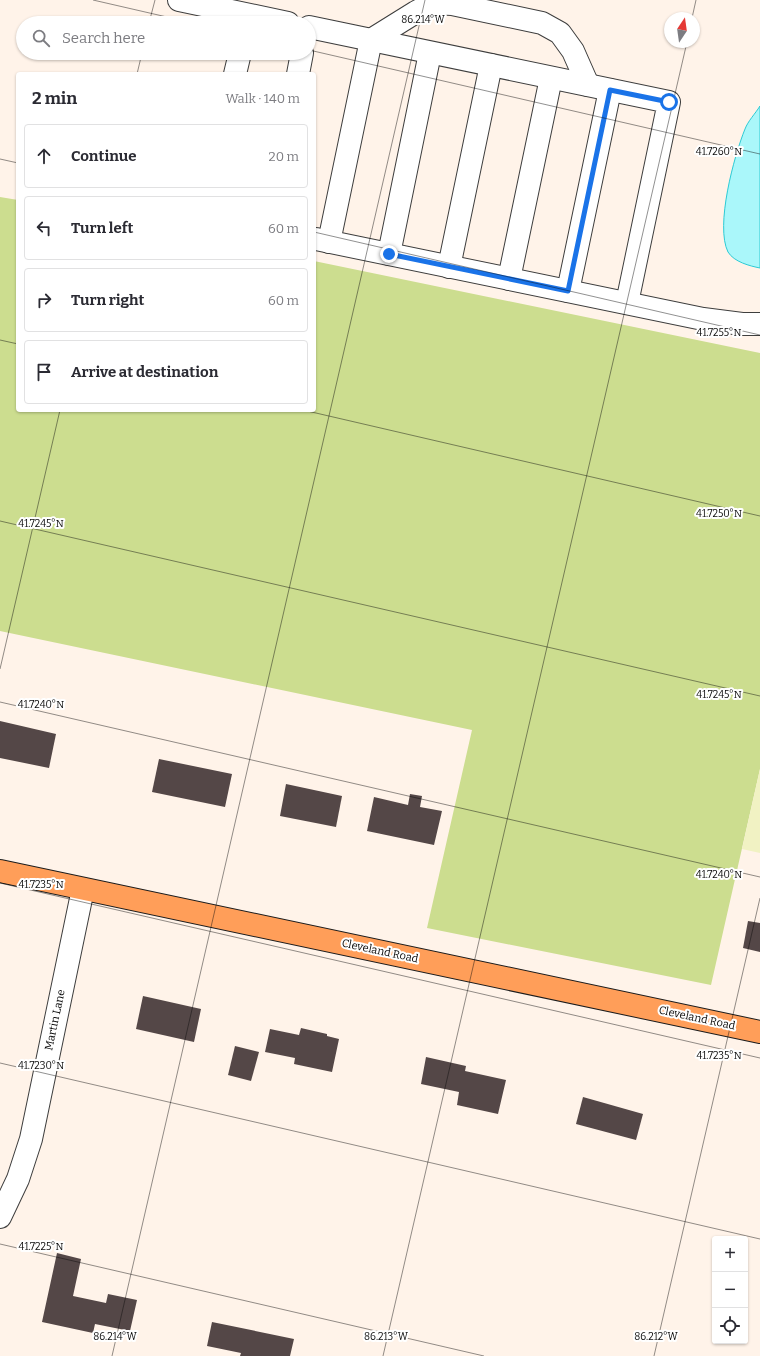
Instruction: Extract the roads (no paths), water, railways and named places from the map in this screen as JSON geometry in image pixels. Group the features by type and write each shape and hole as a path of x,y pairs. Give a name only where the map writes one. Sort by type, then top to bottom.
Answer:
{"main road":[{"name":"Cleveland Road","path":"0,871 760,1032"}],"street":[{"path":"179,0 236,16"},
{"path":"588,85 573,51 560,33 542,23 460,6 433,3 416,12 371,40 322,240 703,319 742,324 760,324"},
{"path":"316,28 669,102 627,303"},
{"path":"389,254 430,53"},
{"path":"235,72 238,60"},
{"path":"298,72 301,60"},
{"path":"449,267 491,65"},
{"path":"509,279 551,78"},
{"path":"568,291 610,90"},
{"name":"Martin Lane","path":"0,1218 18,1179 31,1139 83,889"}],"water":[{"path":"760,106 760,268 742,263 728,252 724,226 725,209 731,173 736,156 746,126"}]}
